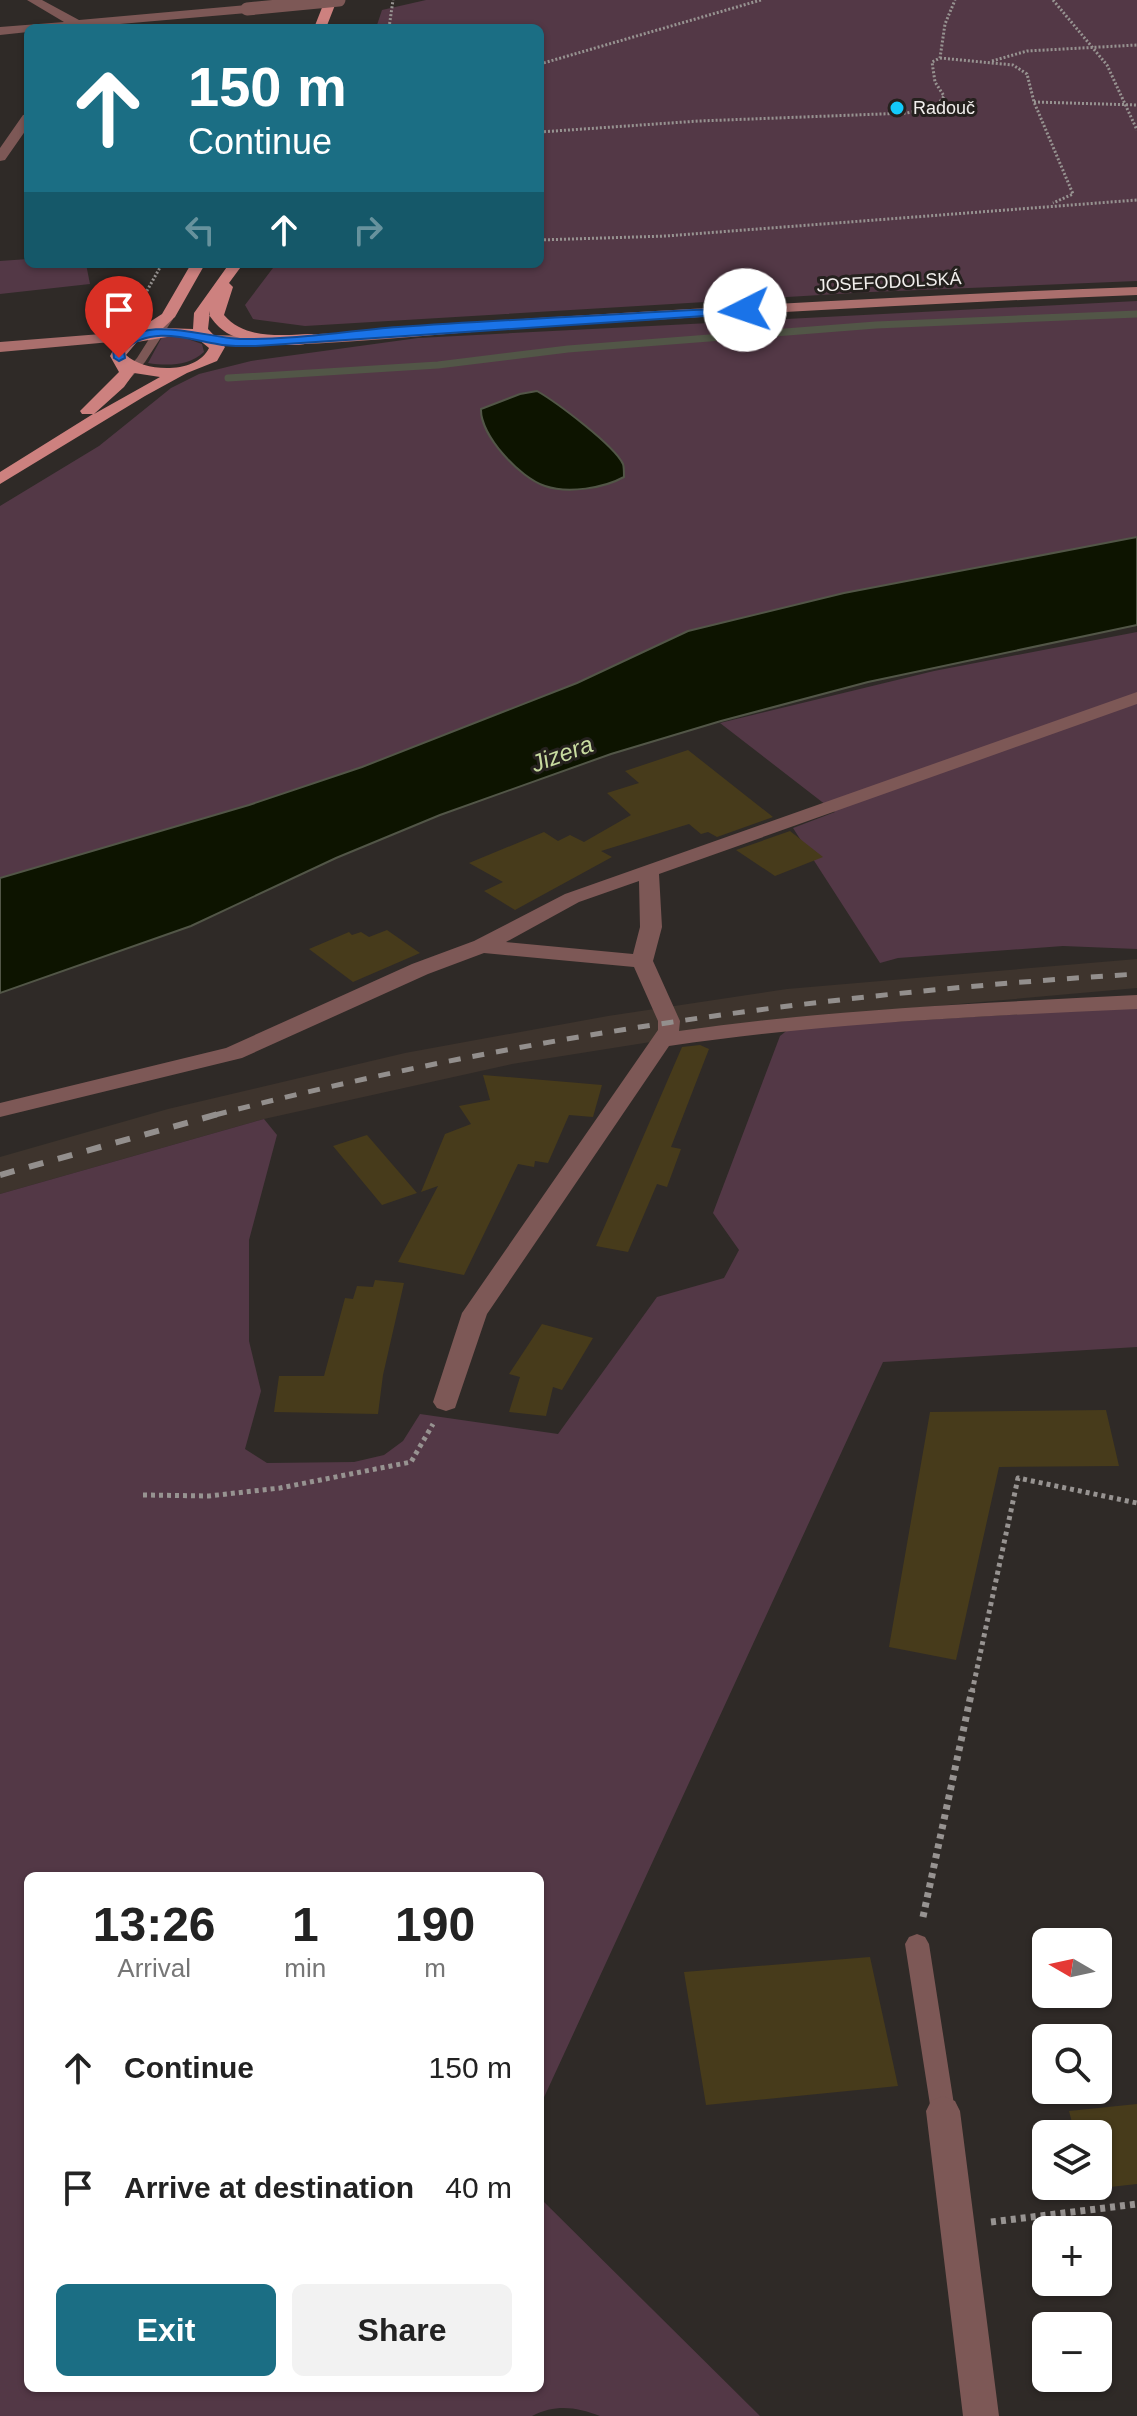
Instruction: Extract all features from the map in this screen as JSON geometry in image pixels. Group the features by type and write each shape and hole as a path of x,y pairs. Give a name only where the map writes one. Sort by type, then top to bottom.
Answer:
{"main road":[{"path":"322,24 331,0"},
{"path":"38,455 119,384 127,372 127,363 118,353 120,347 147,335 168,317 196,268"},
{"path":"0,479 148,388 216,354 217,347 200,330 199,318 233,268"},
{"path":"234,268 217,309 216,315 223,324 243,334 261,338 312,339"},
{"name":"JOSEFODOLSKÁ","path":"211,340 243,343 899,300 1137,291"},
{"path":"0,347 188,332 211,340"},
{"path":"24,346 101,353 160,371 194,367 312,339"}],"street":[{"path":"33,0 75,23"},
{"path":"104,24 339,0"},
{"path":"66,24 85,24"},
{"path":"0,31 24,28"},
{"path":"0,157 24,124"},
{"path":"0,1110 234,1053 420,969 482,946 572,898 1137,698"},
{"path":"446,1402 475,1313 664,1040 669,1021 642,961 651,927 649,871"},
{"path":"482,946 642,961"},
{"path":"664,1040 781,1023 908,1013 1137,1002"},
{"path":"943,2111 981,2416"}],"lane":[{"path":"127,363 147,335"},
{"path":"917,1944 943,2111"}],"path":[{"path":"390,24 393,0"},
{"path":"544,63 761,0"},
{"path":"940,58 945,24 955,0"},
{"path":"1053,0 1107,65 1137,130"},
{"path":"989,63 1006,55 1039,50 1137,45"},
{"path":"544,132 699,121 907,113 937,106 944,96 935,82 932,62 940,58 1013,65 1027,74 1034,102 1073,194 1048,205"},
{"path":"1034,102 1137,105"},
{"path":"544,240 681,235 1137,200"},
{"path":"143,1495 209,1496 280,1488 411,1462 446,1402"},
{"path":"917,1944 1018,1478 1137,1503"},
{"path":"958,2225 1137,2204"}],"shaded area":[{"path":"426,0 1137,0 1137,281 871,292 305,326 253,319 245,305 273,268 544,268 544,24 377,24 382,10"},
{"path":"24,259 24,268 87,268 90,284 0,294 0,261"},
{"path":"1137,301 1137,537 844,593 688,631 577,683 362,767 249,805 0,878 0,506 99,446 171,388 199,374 251,361 418,338","holes":["537,391 572,416 624,465 528,477 491,438 482,409 519,394"]},
{"path":"162,337 182,337 202,344 204,352 178,364 148,363"},
{"path":"1137,632 1137,949 1063,946 898,958 880,963 793,828 835,812 720,723 934,671"},
{"path":"1137,959 1137,988 801,1018 512,1064 264,1119 0,1194 0,1157 168,1109 405,1053 608,1016 787,989"},
{"path":"1137,1007 1137,1347 883,1362 544,2097 544,1872 24,1872 24,2392 544,2392 544,2202 760,2416 600,2416 566,2408 532,2416 0,2416 0,1194 264,1119 277,1135 249,1240 249,1341 261,1391 245,1449 267,1463 354,1462 384,1455 403,1441 420,1414 558,1434 657,1297 724,1278 739,1250 713,1213 780,1036 790,1028"}],"water":[{"path":"537,391 597,435 618,456 623,464 624,477 596,487 564,490 535,481 514,465 494,443 482,419 481,409"},
{"name":"Jizera","path":"1137,537 1137,625 868,682 611,754 440,815 336,858 191,926 0,993 0,878 249,805 362,767 577,683 688,631 844,593"}],"building":[{"path":"688,750 773,817 717,837 708,832 701,834 689,824 601,851 612,857 515,910 484,891 503,882 469,863 544,832 558,841 570,835 584,842 631,815 607,793 639,783 625,771"},
{"path":"790,831 823,857 775,876 736,850"},
{"path":"387,930 420,953 353,982 309,949 349,932 352,935 361,932 369,937"},
{"path":"700,1045 709,1049 671,1147 681,1149 667,1187 657,1184 628,1252 596,1246 682,1047"},
{"path":"483,1075 602,1085 593,1117 569,1115 548,1163 535,1161 534,1167 518,1164 464,1275 398,1262 438,1186 421,1192 445,1134 471,1124 459,1106 490,1100"},
{"path":"367,1135 417,1193 382,1205 333,1146"},
{"path":"375,1280 404,1283 383,1375 378,1414 274,1412 279,1376 324,1376 345,1298 353,1299 357,1286 373,1287"},
{"path":"542,1324 593,1338 562,1390 553,1387 546,1416 509,1412 520,1377 509,1374"},
{"path":"1106,1410 1119,1466 999,1467 956,1660 889,1647 930,1412"},
{"path":"870,1957 898,2086 706,2105 684,1972"},
{"path":"1137,2104 1137,2184 1112,2187 1112,2120 1071,2120 1069,2111"}],"waterway":[{"path":"228,378 438,365 568,349 876,325 1137,314"}],"railway":[{"path":"215,1115 443,1062 673,1022 904,993 1137,974"},
{"path":"0,1175 222,1113"}],"place":[{"name":"Radouč","path":"897,108"}],"route":[{"path":"119,358 123,344 142,335 163,332 195,333 212,340 256,343 367,333 745,310"}]}
